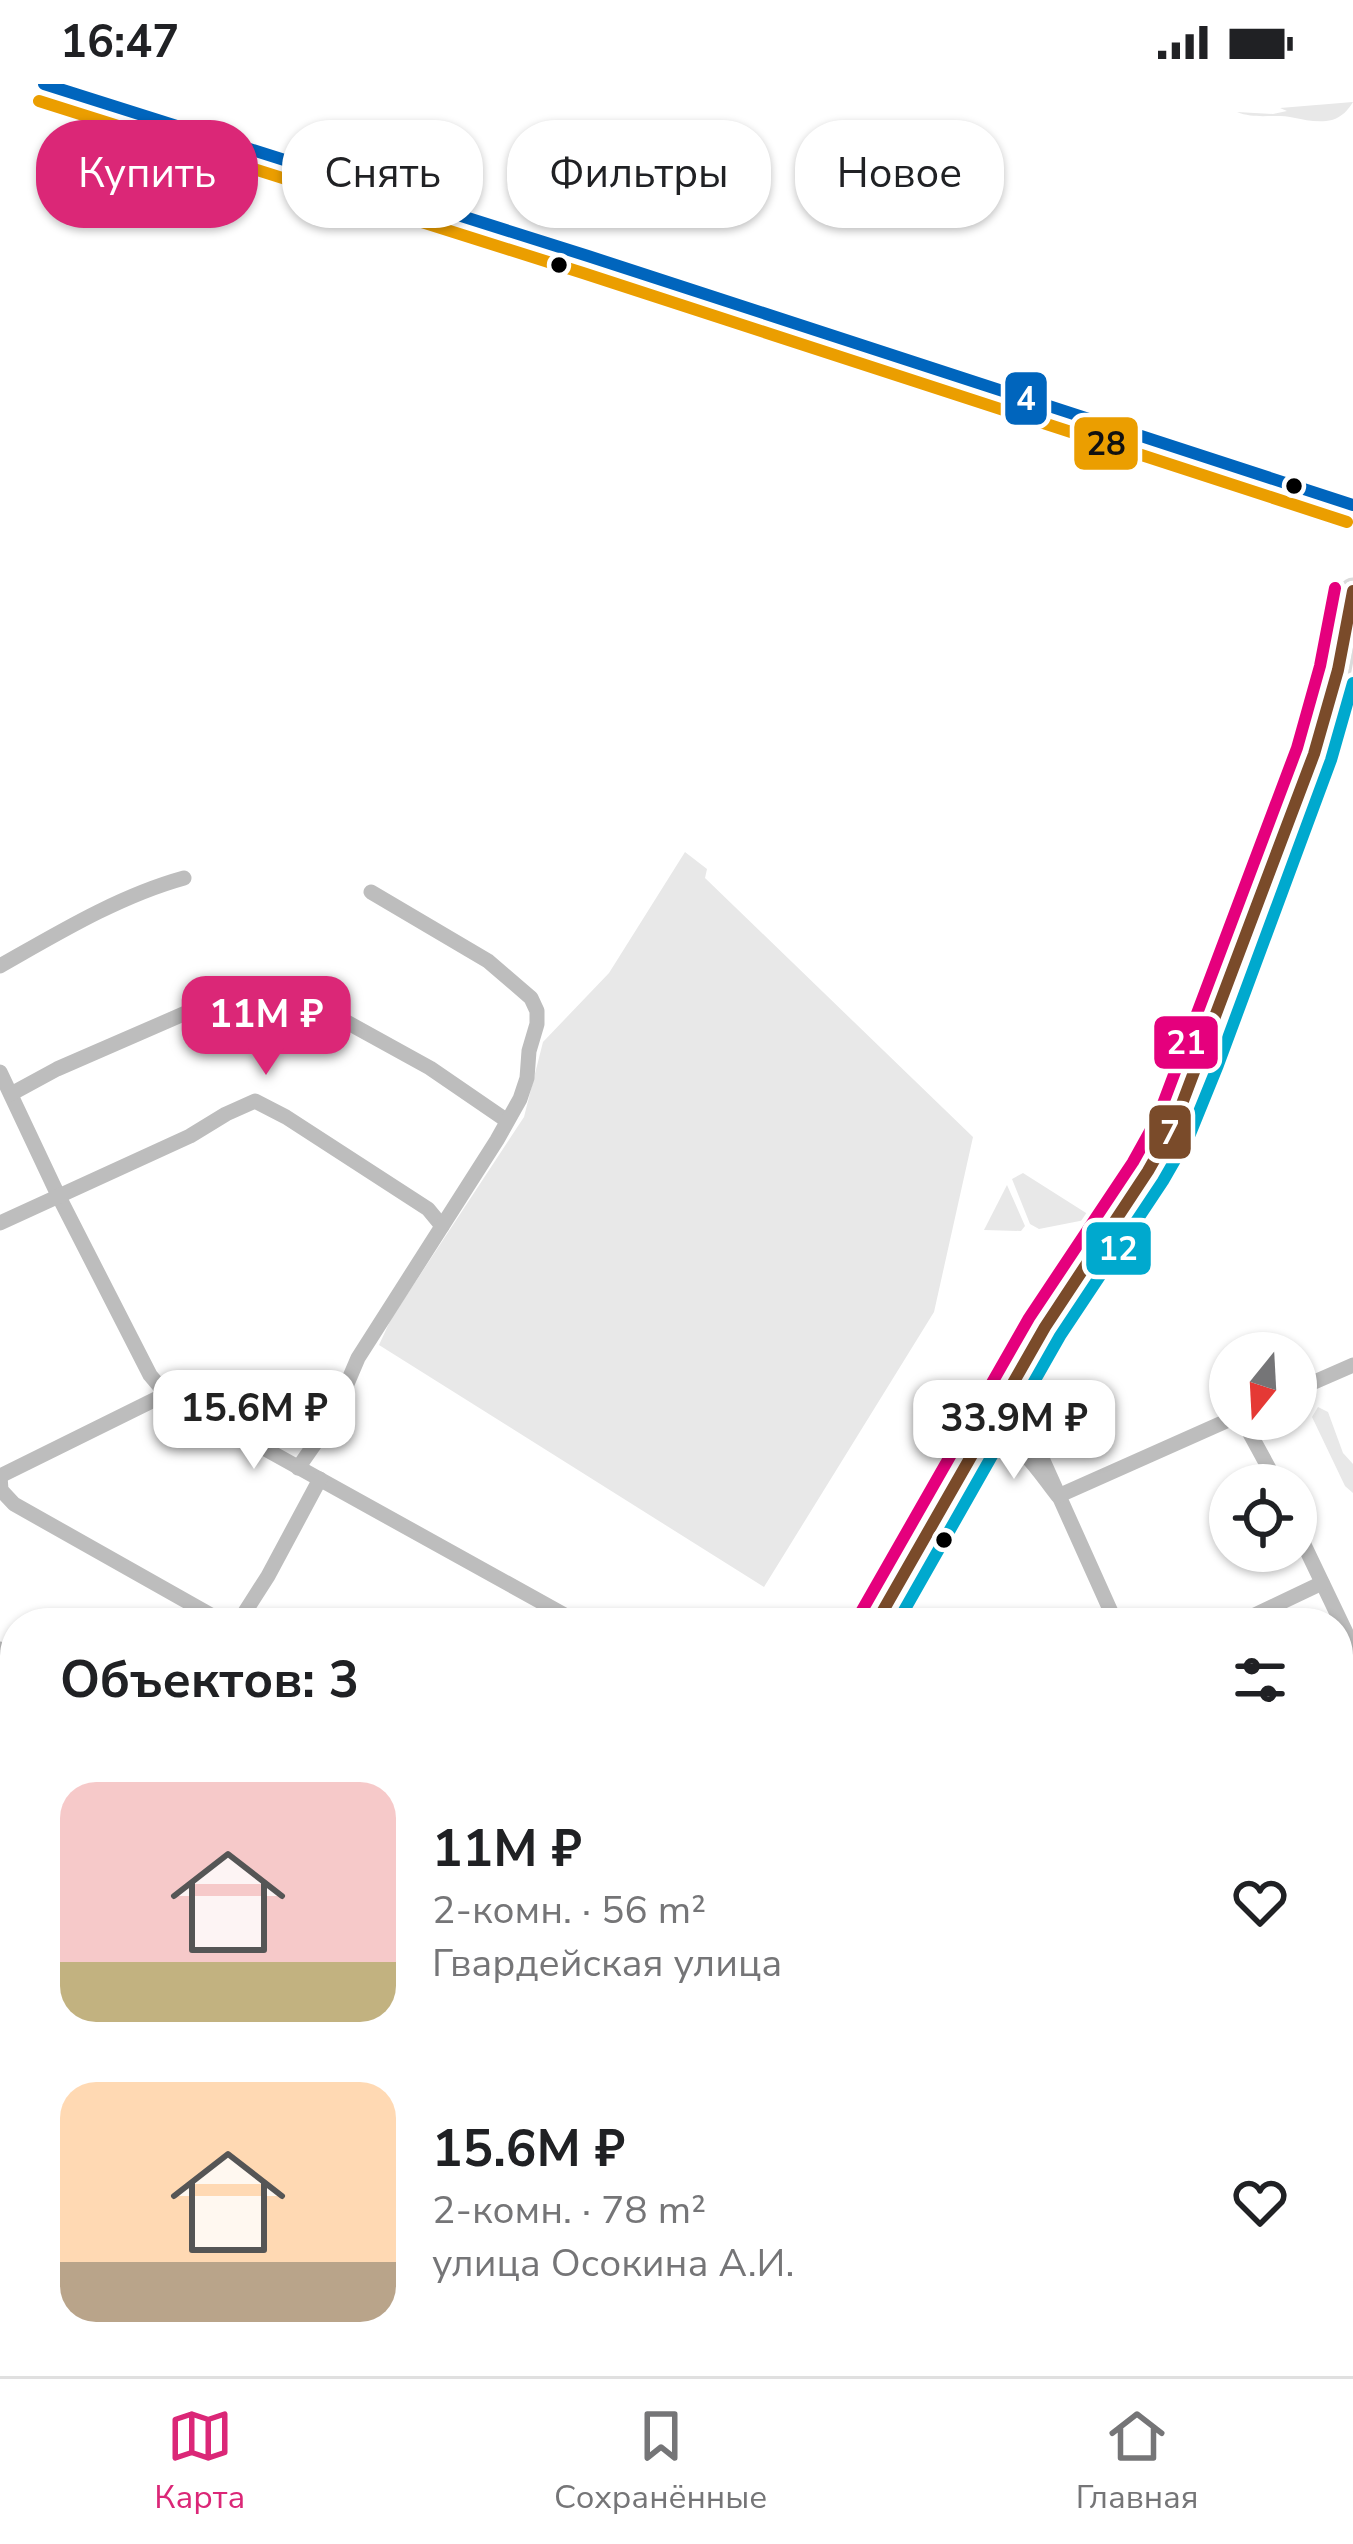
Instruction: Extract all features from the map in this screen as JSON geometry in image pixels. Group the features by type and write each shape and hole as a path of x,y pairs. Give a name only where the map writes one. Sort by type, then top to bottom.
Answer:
{"highway":[{"path":"884,1608 1010,1387 1174,1125 1314,754 1338,670 1353,591"}],"street":[{"path":"44,84 1353,505"},
{"path":"0,966 87,919 184,878"},
{"path":"298,1468 332,1419 358,1358 520,1099 537,1024 531,998 488,961 371,892"},
{"path":"11,1094 211,1002 272,988 294,993 398,1051 506,1120"},
{"path":"0,1072 150,1375 166,1394 552,1608"},
{"path":"0,1223 190,1136 254,1101 428,1209 442,1226"},
{"path":"1317,1381 1353,1365"},
{"path":"1010,1387 1109,1608"},
{"path":"166,1394 0,1476 2,1490 14,1504 198,1608"},
{"path":"1058,1496 1209,1429"},
{"path":"971,1453 989,1441 1009,1441 1058,1496"},
{"path":"248,1608 320,1479"},
{"path":"1317,1572 1334,1608"},
{"path":"1270,1608 1322,1583"}],"shaded area":[{"path":"1353,102 1342,115 1327,121 1237,112 1273,114 1287,111 1280,108"},
{"path":"685,852 707,869 705,878 973,1137 934,1312 764,1587 379,1345 391,1319 524,1117 543,1042 609,973"},
{"path":"1023,1173 1095,1218 1039,1229 1030,1224 1012,1179"},
{"path":"1007,1185 1025,1226 1021,1231 984,1230"},
{"path":"963,1386 989,1400 972,1431 966,1425 963,1436 947,1426 954,1408 959,1408"},
{"path":"1317,1409 1328,1412 1343,1453 1353,1464 1353,1493 1345,1486 1317,1427"}],"transit line":[{"name":"4","path":"44,84 1353,505"},
{"name":"28","path":"39,101 1347,522"},
{"name":"21","path":"863,1608 1029,1318 1158,1117 1297,748 1335,588"},
{"name":"7","path":"885,1608 1045,1327 1174,1125 1314,754 1338,670 1353,591"},
{"name":"12","path":"906,1608 1060,1336 1190,1134 1331,760 1353,683"}]}
